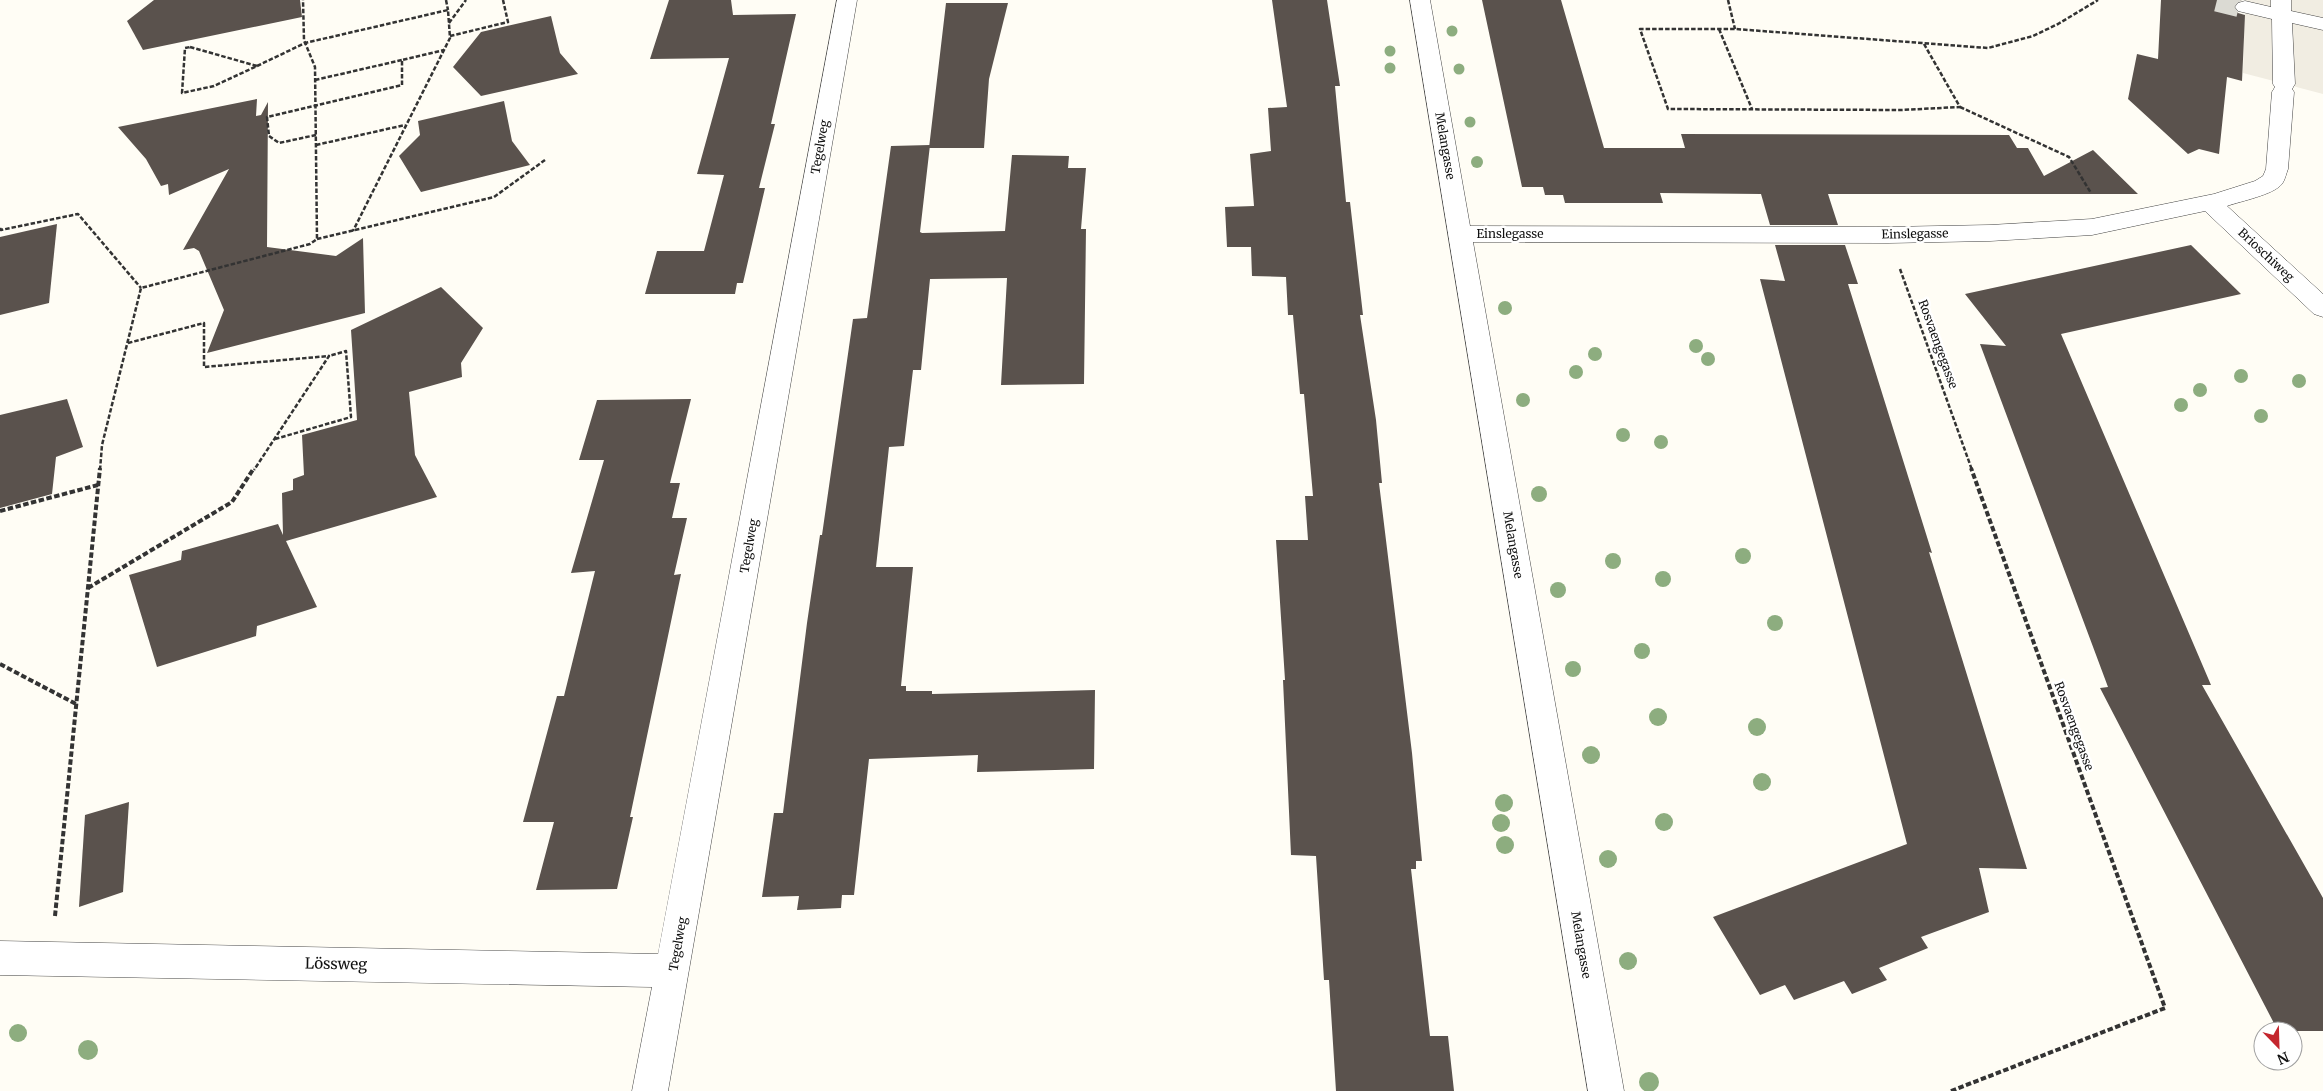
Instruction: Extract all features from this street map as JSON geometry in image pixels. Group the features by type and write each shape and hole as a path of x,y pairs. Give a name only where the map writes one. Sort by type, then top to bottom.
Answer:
{"street":[{"name":"Tegelweg","path":"650,1091 847,0"},
{"name":"Melangasse","path":"1420,0 1606,1091"},
{"path":"2245,7 2282,8 2323,24"},
{"name":"Einslegasse","path":"1460,234 1990,234 2092,226 2210,203 2263,186 2273,180 2277,169 2283,88 2282,8"},
{"name":"Brioschiweg","path":"2210,203 2323,308"},
{"name":"Lössweg","path":"0,958 673,971"}],"path":[{"path":"302,0 305,43 315,67 316,80 317,239"},
{"path":"352,231 450,36 446,0"},
{"path":"449,23 466,0"},
{"path":"450,36 508,22 503,0"},
{"path":"1728,0 1735,29"},
{"path":"2095,199 2068,157 1960,107 1901,110 1668,109 1640,29 1735,29 1988,48 2011,45 2046,32 2098,0"},
{"path":"257,66 190,47 185,48 182,93 214,86 305,43 448,10"},
{"path":"1719,29 1752,109"},
{"path":"1924,44 1960,107"},
{"path":"316,80 444,50"},
{"path":"316,135 279,143 269,136 267,117 402,85 402,60"},
{"path":"316,145 406,125"},
{"path":"141,288 310,244 317,239 494,197 545,160"},
{"path":"0,230 78,214 141,288"},
{"name":"Rosvaengegasse","path":"1888,235 2165,1008 1951,1091"},
{"path":"51,958 102,446 141,288"},
{"path":"128,343 204,323 204,367 329,356 346,351 351,417 274,439"},
{"path":"88,588 232,502 329,356"},
{"path":"0,511 98,485"},
{"path":"0,664 76,704"}],"shaded area":[{"path":"2245,0 2323,0 2323,94 2243,73"}],"building":[{"path":"154,0 300,0 302,17 143,50 127,21"},
{"path":"669,0 731,0 733,15 796,14 771,124 775,124 759,188 765,188 743,283 737,283 735,294 645,294 657,251 704,251 724,175 697,174 729,58 650,59"},
{"path":"1272,0 1327,0 1340,86 1335,86 1346,202 1350,202 1363,315 1360,315 1376,420 1382,483 1379,483 1412,753 1422,861 1416,861 1416,869 1411,869 1430,1036 1448,1036 1454,1091 1336,1091 1329,980 1324,980 1316,856 1291,855 1283,680 1285,680 1276,540 1308,540 1305,496 1313,496 1304,394 1300,394 1293,315 1288,315 1286,277 1252,276 1251,247 1227,247 1225,207 1254,206 1250,154 1271,151 1268,108 1287,107"},
{"path":"1482,0 1561,0 1604,148 1685,148 1681,134 2009,135 2017,148 2028,148 2044,176 2093,150 2138,194 1828,194 1838,225 1770,225 1761,194 1660,193 1663,203 1565,203 1563,195 1545,195 1543,187 1522,187"},
{"path":"2161,0 2242,0 2236,2 2233,7 2238,13 2245,15 2242,81 2227,77 2219,154 2199,149 2188,154 2128,99 2137,54 2158,59"},
{"path":"946,3 1008,3 989,79 984,148 929,148"},
{"path":"551,16 560,53 578,74 481,96 453,67 481,32"},
{"path":"257,99 256,116 261,115 268,102 267,247 336,256 363,238 365,313 207,353 224,310 199,251 194,248 183,250 229,169 169,195 168,184 161,186 146,159 118,127"},
{"path":"504,101 512,141 530,165 421,192 399,156 420,135 418,121"},
{"path":"930,145 920,232 922,233 1005,231 1012,155 1069,156 1068,168 1086,168 1081,229 1086,229 1084,384 1001,385 1007,278 930,279 921,370 913,370 904,446 889,447 876,567 913,567 901,686 906,686 906,691 932,691 932,694 1095,690 1094,769 977,772 978,755 869,759 854,895 842,895 841,908 797,910 799,896 762,897 774,813 783,813 807,623 820,535 822,535 853,319 867,318 891,146"},
{"path":"57,224 49,303 0,315 0,237"},
{"path":"1775,245 1845,245 1858,284 1848,284 1932,553 1929,552 2027,869 1979,868 1989,912 1921,937 1928,948 1879,968 1887,980 1852,994 1844,981 1794,1000 1785,985 1760,995 1713,917 1907,844 1760,279 1785,281"},
{"path":"2191,245 2241,294 2061,334 2211,685 2202,685 2323,898 2323,1031 2303,1031 2303,1021 2273,1021 2100,688 2108,687 1980,344 2006,346 1965,294"},
{"path":"441,287 483,328 461,363 462,377 409,392 415,455 437,497 286,541 317,607 257,626 256,636 157,667 129,575 181,560 182,551 278,524 283,535 282,493 293,490 293,479 304,475 302,435 357,420 351,330"},
{"path":"67,399 83,447 56,457 52,494 0,508 0,415"},
{"path":"691,399 670,483 680,483 672,518 687,518 674,575 681,574 630,817 633,817 617,889 536,890 554,822 523,822 557,696 564,696 595,571 571,573 604,460 579,460 597,400"},
{"path":"129,802 123,892 79,907 85,815"}],"tunnel":[{"path":"2217,0 2245,7"}]}
